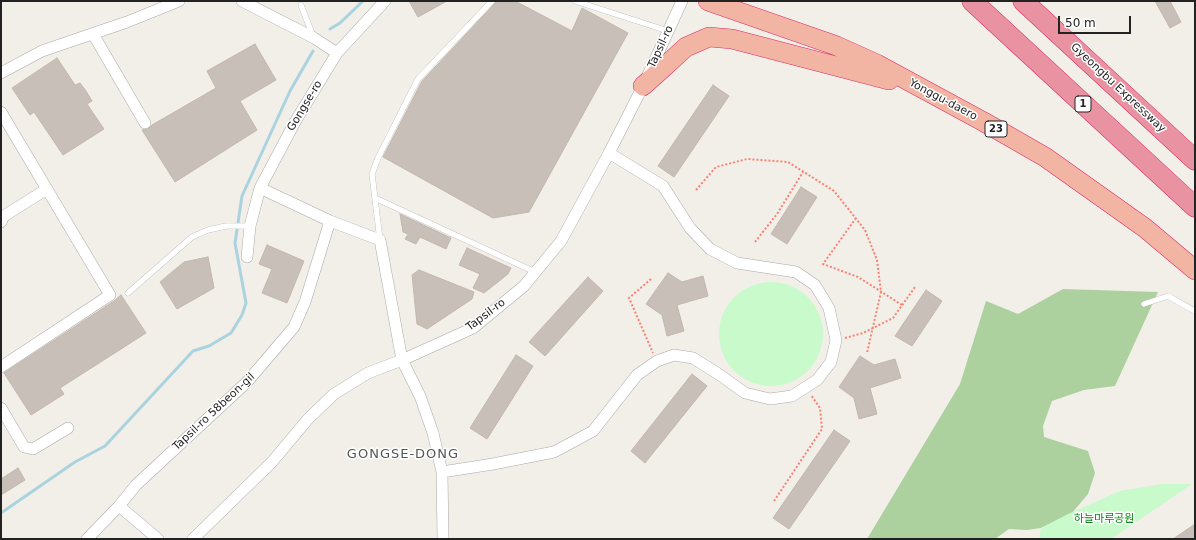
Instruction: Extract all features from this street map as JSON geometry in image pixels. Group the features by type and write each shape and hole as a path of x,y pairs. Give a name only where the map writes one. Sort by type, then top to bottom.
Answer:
{"highway":[{"name":"Yonggu-daero","path":"708,1 837,46 877,64 984,122 1045,157 1146,228 1195,270"},
{"name":"1","path":"972,1 1195,207"},
{"name":"Gyeongbu Expressway","path":"1024,1 1195,160"},
{"path":"643,86 686,47 709,37 732,39 920,88"}],"street":[{"path":"1,73 42,51 127,22 179,1"},
{"path":"242,1 314,38 337,53"},
{"name":"Gongse-ro","path":"247,258 250,226 260,188 295,122 337,53 385,1"},
{"name":"Tapsil-ro","path":"193,539 272,462 308,419 334,394 368,373 402,360 473,328 524,286 561,240 609,153 643,86 682,1"},
{"path":"93,34 145,123"},
{"path":"1,112 110,295 1,367"},
{"path":"442,472 554,452 594,431 637,375 656,361 674,355 693,358 720,375 744,393 770,399 792,396 806,388 817,380 831,362 836,340 829,308 815,285 796,272 737,263 710,249 690,228 663,186 609,153"},
{"path":"260,188 330,221 380,240 402,360 420,396 433,432 442,472 443,539"},
{"path":"1,222 4,216 47,189"},
{"name":"Tapsil-ro 58beon-gil","path":"86,539 119,506 136,485 247,382 294,327 305,302 330,221"},
{"path":"1,408 24,447 33,449 68,428"},
{"path":"119,506 158,539"}],"lane":[{"path":"380,240 372,174 378,158 418,79 492,1"},
{"path":"575,1 668,31"},
{"path":"301,5 314,38"},
{"path":"375,198 535,272"},
{"path":"128,293 192,236 208,230 226,226 250,226"},
{"path":"1144,304 1168,296 1195,311"}],"path":[{"path":"310,1 318,1"},
{"path":"696,190 716,167 747,159 788,162 834,191 865,230 877,260 881,292 867,353"},
{"path":"755,242 777,214 804,172"},
{"path":"856,218 823,264 858,277 902,305"},
{"path":"651,279 629,298 656,361"},
{"path":"836,340 863,333 893,318 916,287"},
{"path":"774,501 822,429 820,408 806,388"}],"green space":[{"path":"771,282 791,286 808,297 819,314 823,334 819,354 808,371 791,382 771,386 751,382 734,371 723,354 719,334 723,314 734,297 751,286"},
{"path":"1063,289 1158,292 1115,386 1084,390 1052,401 1043,426 1044,437 1088,451 1095,473 1088,494 1072,513 1041,528 1027,530 1009,529 995,539 867,539 960,384 986,301 1018,314"},
{"name":"하늘마루공원","path":"1162,484 1192,484 1111,539 1039,539 1041,528 1068,514 1120,491"}],"building":[{"path":"409,1 447,1 418,17"},
{"path":"497,1 515,1 572,31 582,8 628,33 529,212 493,218 383,157 422,81"},
{"path":"1155,1 1170,1 1181,22 1170,28"},
{"path":"255,44 276,80 240,101 257,130 175,182 142,130 148,129 152,125 216,88 207,71"},
{"path":"57,58 75,85 80,83 86,91 92,101 87,104 104,129 63,155 34,112 30,115 12,88"},
{"path":"713,85 729,96 674,177 658,166"},
{"path":"801,187 817,197 787,244 771,234"},
{"path":"400,214 451,238 446,249 420,237 416,244 405,239 408,234 403,232"},
{"path":"267,245 304,261 287,303 262,293 272,269 259,264"},
{"path":"467,248 511,268 508,274 484,293 473,288 480,274 459,265"},
{"path":"208,257 214,288 177,309 160,282 184,262"},
{"path":"419,270 474,292 472,299 427,329 417,324 412,275"},
{"path":"668,273 682,282 703,276 708,296 677,305 684,331 667,336 662,315 646,304"},
{"path":"588,277 603,291 545,356 529,342"},
{"path":"926,290 942,301 912,346 895,336"},
{"path":"121,295 146,333 60,388 64,394 31,415 4,373"},
{"path":"516,355 533,366 487,439 470,428"},
{"path":"860,356 874,365 895,359 901,378 870,388 877,414 859,419 854,398 839,387"},
{"path":"692,374 707,386 645,463 631,451"},
{"path":"834,430 850,441 789,529 773,518"},
{"path":"18,468 25,480 1,495 1,479"},
{"path":"1195,524 1195,539 1173,539"}],"waterway":[{"path":"330,29 340,23 363,1"},
{"path":"1,513 75,462 105,446 193,351 209,346 231,333 242,315 246,303 235,243 242,196 290,91 313,51"}],"district":[{"name":"GONGSE-DONG","path":"403,455"}]}
